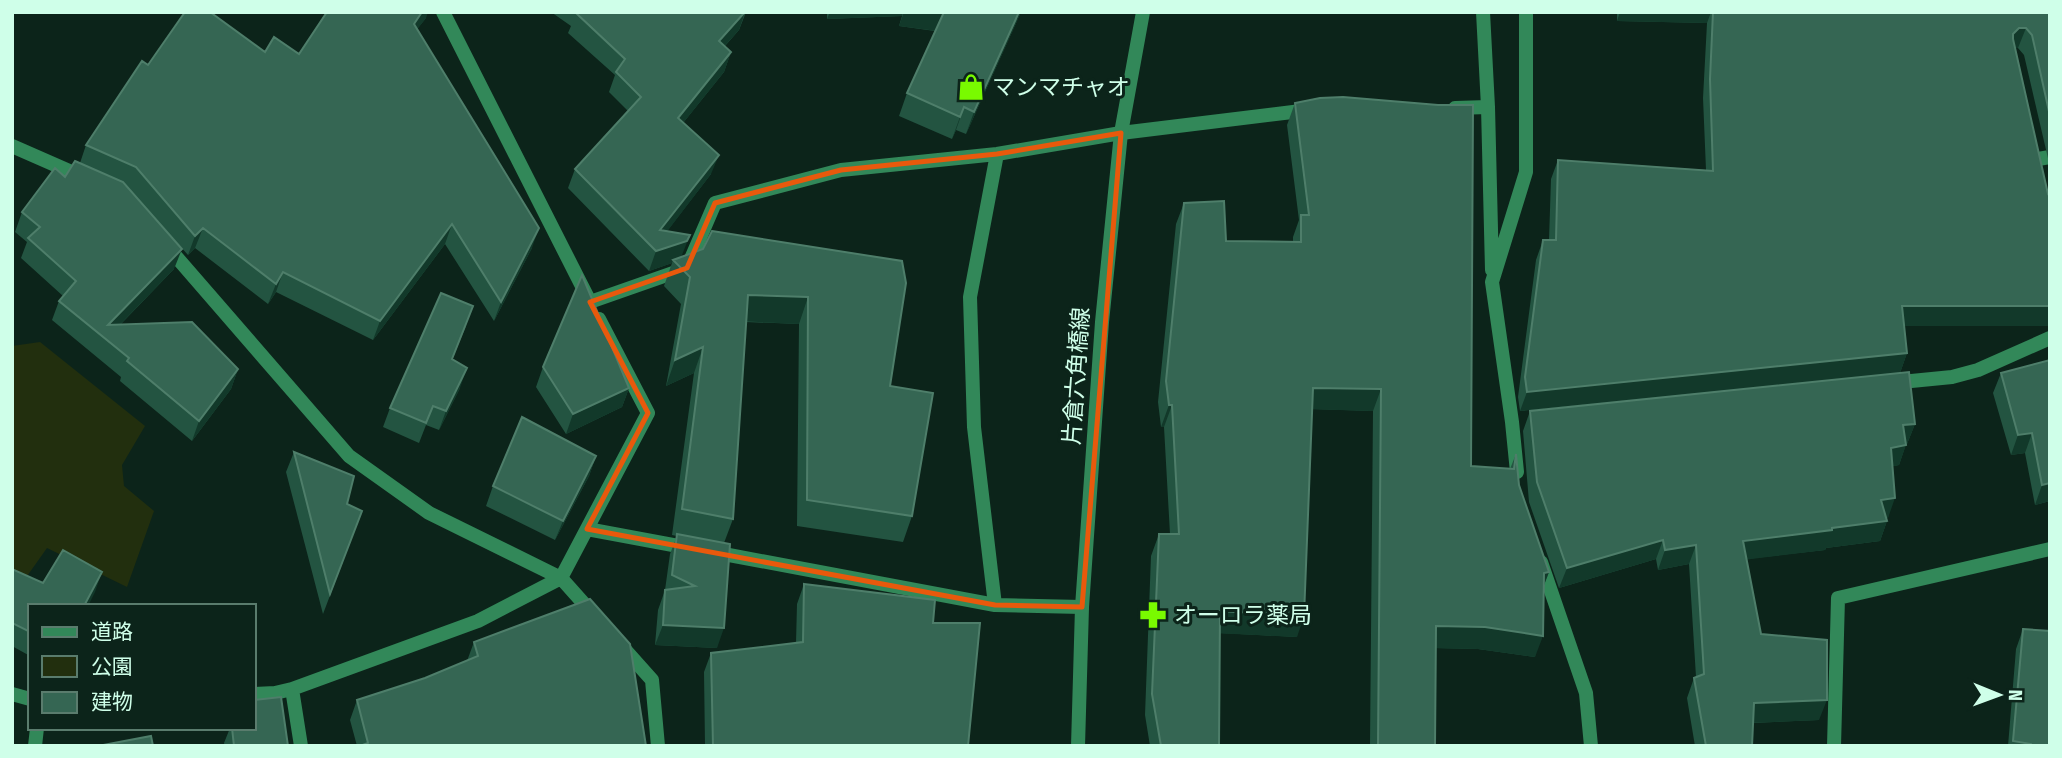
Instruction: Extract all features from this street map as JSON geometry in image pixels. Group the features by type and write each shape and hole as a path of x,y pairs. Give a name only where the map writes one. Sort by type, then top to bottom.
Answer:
{"street":[{"path":"256,694 292,689 478,621 561,578 648,413 443,12"},
{"name":"片倉六角橋線","path":"1078,746 1082,607 1102,322 1121,133 1143,12"},
{"path":"1483,12 1492,282 1519,422 1519,490"},
{"path":"1492,282 1526,172 1526,12"},
{"path":"1436,108 1488,107"},
{"path":"590,302 687,268 715,203 841,170 997,154 1121,133 1318,110"},
{"path":"12,146 98,184"},
{"path":"995,605 974,427 970,297 997,154"},
{"path":"158,236 349,456 429,513 561,578 652,680 658,746"},
{"path":"1883,384 1952,377 1978,370 2050,338"},
{"path":"587,529 995,605 1082,607"},
{"path":"1834,746 1838,598 2050,549"},
{"path":"1538,554 1586,693 1591,746"},
{"path":"292,689 301,746"}],"highlighted area":[{"path":"1121,133 1082,607 995,605 587,529 648,413 590,302 687,268 715,203 841,170 997,154"}],"green space":[{"path":"40,342 145,426 122,465 124,486 154,511 127,587 47,548 25,579 12,572 12,346"}],"building":[{"path":"185,12 210,12 265,52 274,37 299,54 327,12 422,12 414,24 539,228 501,302 452,224 380,321 283,272 276,284 203,228 195,236 136,167 86,145 142,61 148,65"},
{"path":"576,12 745,12 719,41 731,52 678,118 719,155 660,230 690,235 687,241 656,251 575,169 641,97 616,72 625,59"},
{"path":"944,12 1019,12 974,112 964,107 960,117 907,93"},
{"path":"1713,12 2050,12 2050,116 2032,35 2026,28 2019,28 2013,34 2013,39 2050,197 2050,306 1902,306 1907,353 1527,392 1525,377 1543,240 1556,240 1558,160 1713,171 1710,79"},
{"path":"1343,97 1438,105 1473,105 1471,466 1514,469 1516,454 1519,485 1549,572 1544,573 1543,636 1485,627 1436,626 1435,746 1378,746 1381,389 1313,388 1304,616 1220,611 1219,746 1161,746 1152,694 1159,534 1179,534 1172,405 1169,405 1166,381 1184,203 1224,201 1226,241 1301,242 1301,215 1309,215 1295,103"},
{"path":"75,161 123,182 182,249 108,325 192,322 238,369 199,421 127,361 129,358 59,301 76,281 28,238 40,227 22,212 55,168 65,177"},
{"path":"712,231 902,261 906,283 890,386 933,393 912,516 807,500 808,297 748,295 733,519 682,509 703,347 675,360 690,277 673,260 703,249"},
{"path":"582,275 629,388 573,414 543,367"},
{"path":"441,293 473,306 452,359 467,368 446,411 433,406 426,423 390,408"},
{"path":"2050,360 2050,483 2042,485 2032,433 2018,435 2001,373"},
{"path":"1909,372 1915,424 1903,425 1906,445 1891,448 1895,498 1881,500 1887,521 1743,541 1761,634 1827,640 1827,700 1754,703 1752,746 1706,746 1694,678 1704,674 1696,545 1665,550 1663,540 1567,568 1537,482 1530,411"},
{"path":"522,417 596,456 563,521 493,486"},
{"path":"294,452 354,476 347,504 362,511 330,594"},
{"path":"677,534 730,544 724,628 663,625 665,590 695,586 672,575"},
{"path":"63,550 102,572 85,604 28,604 28,631 12,623 12,569 43,583"},
{"path":"804,584 935,600 933,623 980,623 968,746 713,746 711,653 803,642"},
{"path":"590,599 630,644 646,746 360,746 368,743 357,700 425,678 478,656 474,642"},
{"path":"2023,629 2050,631 2050,746 2031,746 2013,741"},
{"path":"281,697 288,746 234,746 232,730 256,730 256,700"},
{"path":"151,736 153,746 98,746"}],"place":[{"name":"マンマチャオ","path":"971,87"},
{"name":"オーロラ薬局","path":"1153,615"}]}
